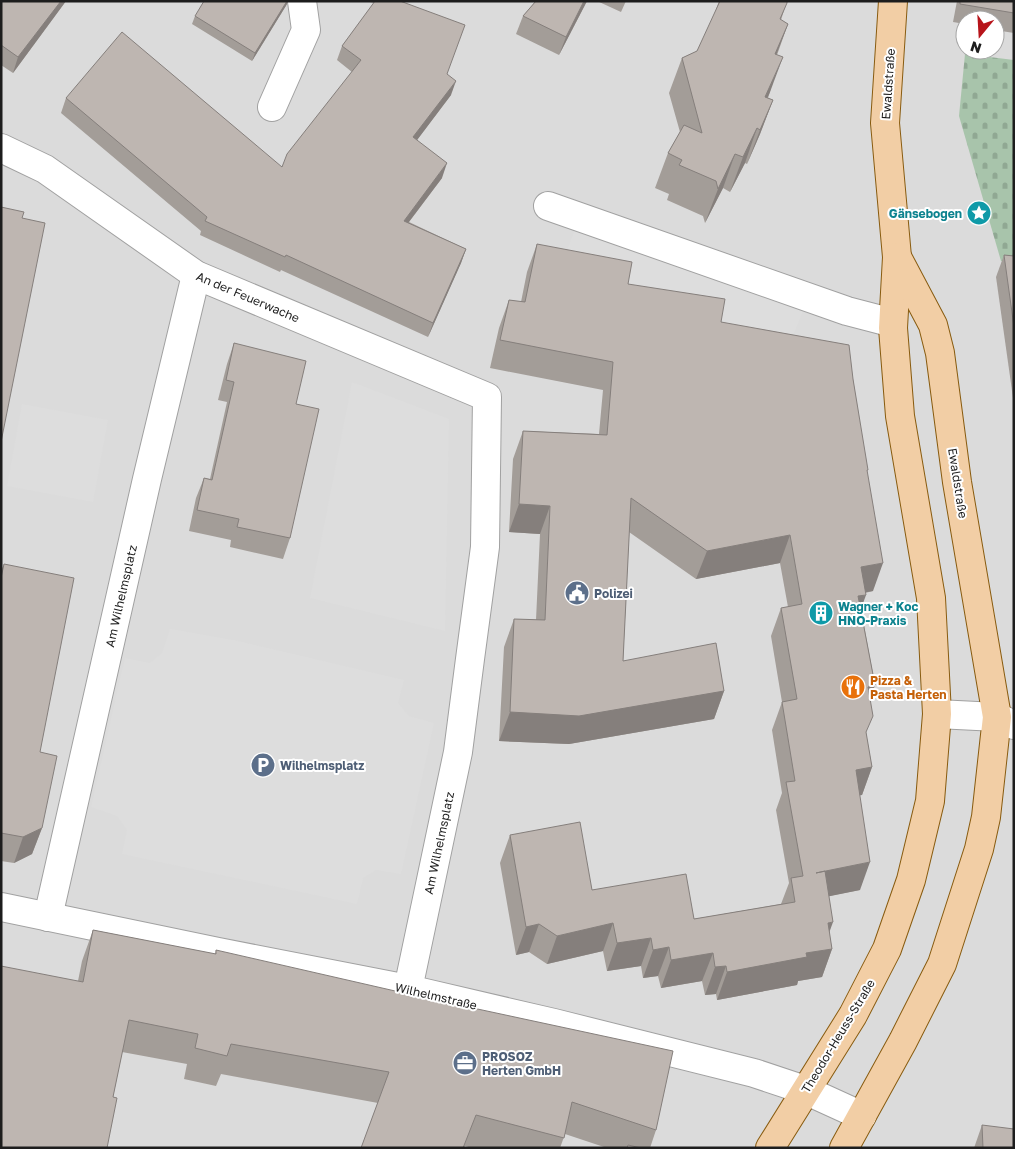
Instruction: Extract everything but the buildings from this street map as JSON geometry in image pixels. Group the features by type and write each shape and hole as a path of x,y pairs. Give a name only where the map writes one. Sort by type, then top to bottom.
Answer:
{"main road":[{"name":"Ewaldstraße","path":"893,1 885,123 897,257 893,323 900,416 931,598 937,714"},
{"name":"Ewaldstraße","path":"897,257 932,325 940,353 957,482 1005,722"},
{"name":"Theodor-Heuss-Straße","path":"770,1148 853,1015 887,949 911,880 930,801 937,714"},
{"path":"844,1148 903,1041 942,964 979,849 1005,722"}],"street":[{"path":"272,107 306,30 302,1"},
{"name":"An der Feuerwache","path":"1,148 45,169 196,275 487,397"},
{"path":"548,206 847,311 893,323"},
{"name":"Am Wilhelmsplatz","path":"48,917 147,479 196,275"},
{"name":"Am Wilhelmsplatz","path":"408,989 458,752 485,547 487,397"},
{"path":"937,714 1005,722"},
{"name":"Wilhelmstraße","path":"1,907 211,951 408,989 554,1023 754,1073 805,1090 862,1116"}],"shaded area":[{"path":"1,1 1014,1 1014,1148 1,1148"},
{"path":"577,224 804,308 789,346 563,261"},
{"path":"352,382 449,419 445,631 310,598"},
{"path":"22,404 108,420 93,502 7,486"},
{"name":"Wilhelmsplatz","path":"170,629 234,640 404,680 398,703 409,716 434,723 401,874 376,870 363,878 357,904 122,854 127,830 117,816 91,807 125,658 150,663 162,653"}],"green space":[{"path":"964,60 1014,60 1014,262 1001,261 959,116"}],"place":[{"name":"Gänsebogen","path":"979,213"},
{"name":"Polizei","path":"577,593"},
{"name":"Wagner + Koc HNO-Praxis","path":"821,613"},
{"name":"Pizza & Pasta Herten","path":"853,687"},
{"name":"Wilhelmsplatz","path":"263,765"},
{"name":"PROSOZ Herten GmbH","path":"465,1063"}]}
